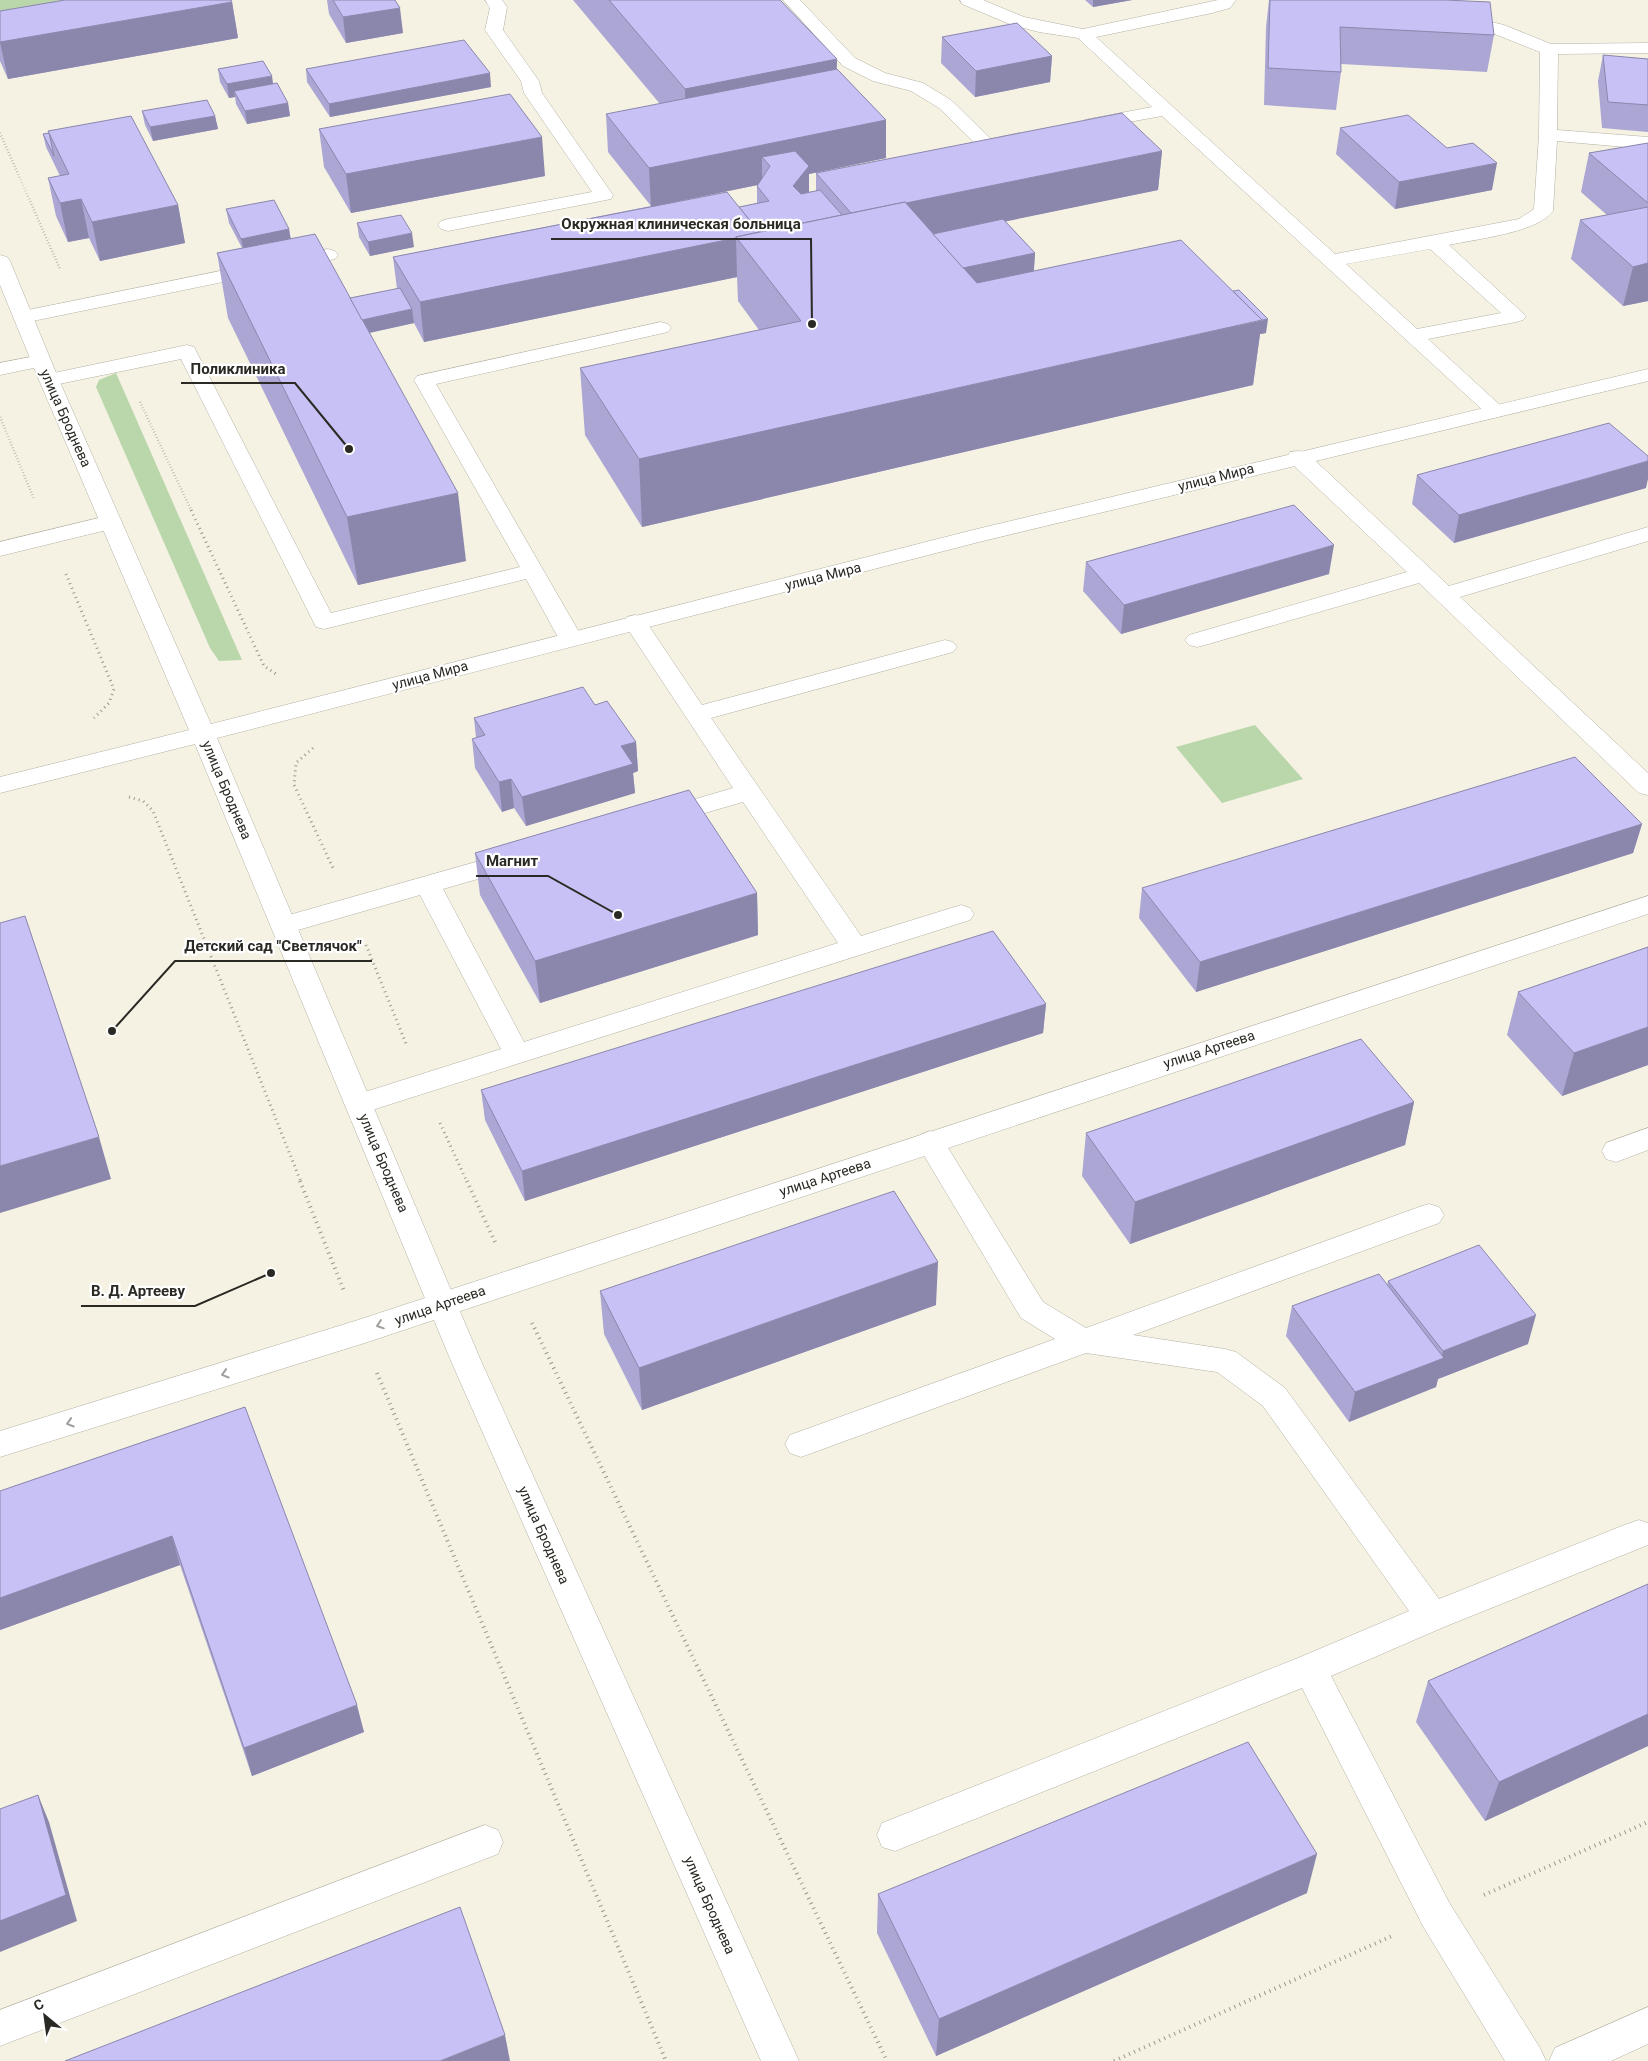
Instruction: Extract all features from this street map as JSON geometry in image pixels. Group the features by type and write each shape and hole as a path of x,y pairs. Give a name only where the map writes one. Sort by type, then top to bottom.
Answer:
{"street":[{"path":"448,225 604,195 533,93 530,81 494,30 499,7 493,0"},
{"path":"791,0 849,62 880,77 917,87 945,104 987,144 1034,135"},
{"path":"968,0 1039,28 1082,34 1206,9 1224,4 1228,0"},
{"path":"1444,17 1498,29 1549,49 1648,48"},
{"path":"1082,34 1494,410"},
{"path":"1331,261 1524,223 1544,211 1548,135 1549,49"},
{"path":"1071,128 1164,110"},
{"path":"1548,135 1648,143"},
{"path":"1413,336 1516,316 1434,242"},
{"path":"23,317 328,255"},
{"name":"улица Броднева","path":"0,260 45,370 204,735 442,1304 780,2061"},
{"path":"571,638 424,380 661,328"},
{"path":"0,369 45,370 123,365 187,351 324,622 533,571"},
{"name":"улица Мира","path":"0,785 204,735 571,638 1298,457 1648,375"},
{"path":"1298,457 1648,787"},
{"path":"0,549 111,522"},
{"path":"1444,594 1648,534"},
{"path":"1197,640 1423,575"},
{"path":"635,622 855,948"},
{"path":"696,714 945,647"},
{"path":"636,824 750,791"},
{"path":"284,925 532,855"},
{"path":"428,885 516,1054"},
{"name":"улица Артеева","path":"0,1444 351,1335 1648,905"},
{"path":"359,1104 961,914"},
{"path":"1616,1151 1648,1139"},
{"path":"930,1142 1032,1310 1081,1340 1225,1361 1274,1397 1432,1617"},
{"path":"802,1444 1081,1340 1429,1215"},
{"path":"895,1834 1310,1669 1432,1617 1639,1534"},
{"path":"1310,1669 1437,1916 1527,2061"},
{"path":"0,2028 485,1842"},
{"path":"1568,2061 1648,2025"}],"path":[{"path":"0,133 76,306"},
{"path":"123,365 264,666 282,677"},
{"path":"0,417 114,689 109,703 93,719"},
{"path":"1114,2061 1648,1822"}],"green space":[{"path":"0,0 135,0 0,24"},
{"path":"116,373 242,660 219,661 210,648 96,387 99,380"},
{"path":"1255,725 1303,779 1222,803 1176,747"}],"building":[{"path":"65,0 231,0 232,2 0,42 0,11"},
{"path":"333,0 395,0 400,8 343,17"},
{"path":"609,0 780,0 837,59 685,89"},
{"path":"1270,0 1445,0 1490,2 1494,35 1340,27 1341,72 1268,68"},
{"path":"1017,23 1052,56 976,71 942,37"},
{"path":"464,40 490,73 329,104 306,69"},
{"path":"1603,55 1648,59 1648,105 1608,102"},
{"path":"263,61 272,76 227,84 218,69"},
{"path":"837,69 886,120 649,168 606,114"},
{"path":"277,83 288,103 245,111 234,91"},
{"path":"510,94 542,137 346,174 319,129"},
{"path":"207,100 215,116 150,127 142,111"},
{"path":"1122,113 1162,151 851,213 816,173"},
{"path":"1408,115 1447,148 1473,143 1497,163 1399,182 1340,128"},
{"path":"131,116 178,205 92,222 81,199 60,203 48,178 69,174 48,131"},
{"path":"49,133 54,156 43,134"},
{"path":"1648,143 1648,203 1589,153"},
{"path":"795,151 809,166 793,186 801,194 820,190 842,215 759,232 739,207 769,201 757,186 770,166 762,157"},
{"path":"727,192 759,232 420,302 393,257"},
{"path":"274,200 289,229 241,239 226,209"},
{"path":"905,202 977,283 1181,240 1262,320 639,459 580,368 801,321 736,237"},
{"path":"1648,207 1648,263 1633,267 1580,220"},
{"path":"401,215 412,233 368,242 357,223"},
{"path":"1003,219 1035,253 963,268 933,234"},
{"path":"315,234 458,493 347,517 217,253"},
{"path":"400,288 412,309 362,320 350,298"},
{"path":"1239,290 1268,319 1262,320 1233,291"},
{"path":"1609,423 1648,456 1648,461 1459,515 1417,475"},
{"path":"1294,505 1334,545 1124,605 1086,562"},
{"path":"583,687 595,705 607,701 636,742 621,746 633,764 522,797 511,779 499,782 472,739 485,735 474,718"},
{"path":"1575,757 1642,824 1200,962 1142,888"},
{"path":"689,790 757,893 535,961 475,853"},
{"path":"25,916 99,1137 0,1166 0,923"},
{"path":"993,931 1046,1004 522,1171 481,1090"},
{"path":"1648,947 1648,1027 1574,1053 1518,992"},
{"path":"1361,1039 1414,1102 1135,1202 1086,1133"},
{"path":"894,1191 938,1262 639,1368 600,1291"},
{"path":"1479,1245 1536,1315 1443,1351 1388,1281"},
{"path":"1379,1274 1444,1358 1355,1392 1292,1306"},
{"path":"245,1407 357,1705 244,1748 172,1536 0,1598 0,1491"},
{"path":"1648,1584 1648,1714 1499,1782 1428,1681"},
{"path":"1248,1742 1317,1854 939,2019 878,1894"},
{"path":"38,1795 66,1895 0,1921 0,1809"},
{"path":"460,1907 505,2035 440,2061 65,2061"}],"place":[{"name":"Окружная клиническая больница","path":"812,324"},
{"name":"Поликлиника","path":"349,449"},
{"name":"Магнит","path":"618,915"},
{"name":"Детский сад \"Светлячок\"","path":"112,1031"},
{"name":"В. Д. Артееву","path":"271,1273"}]}
